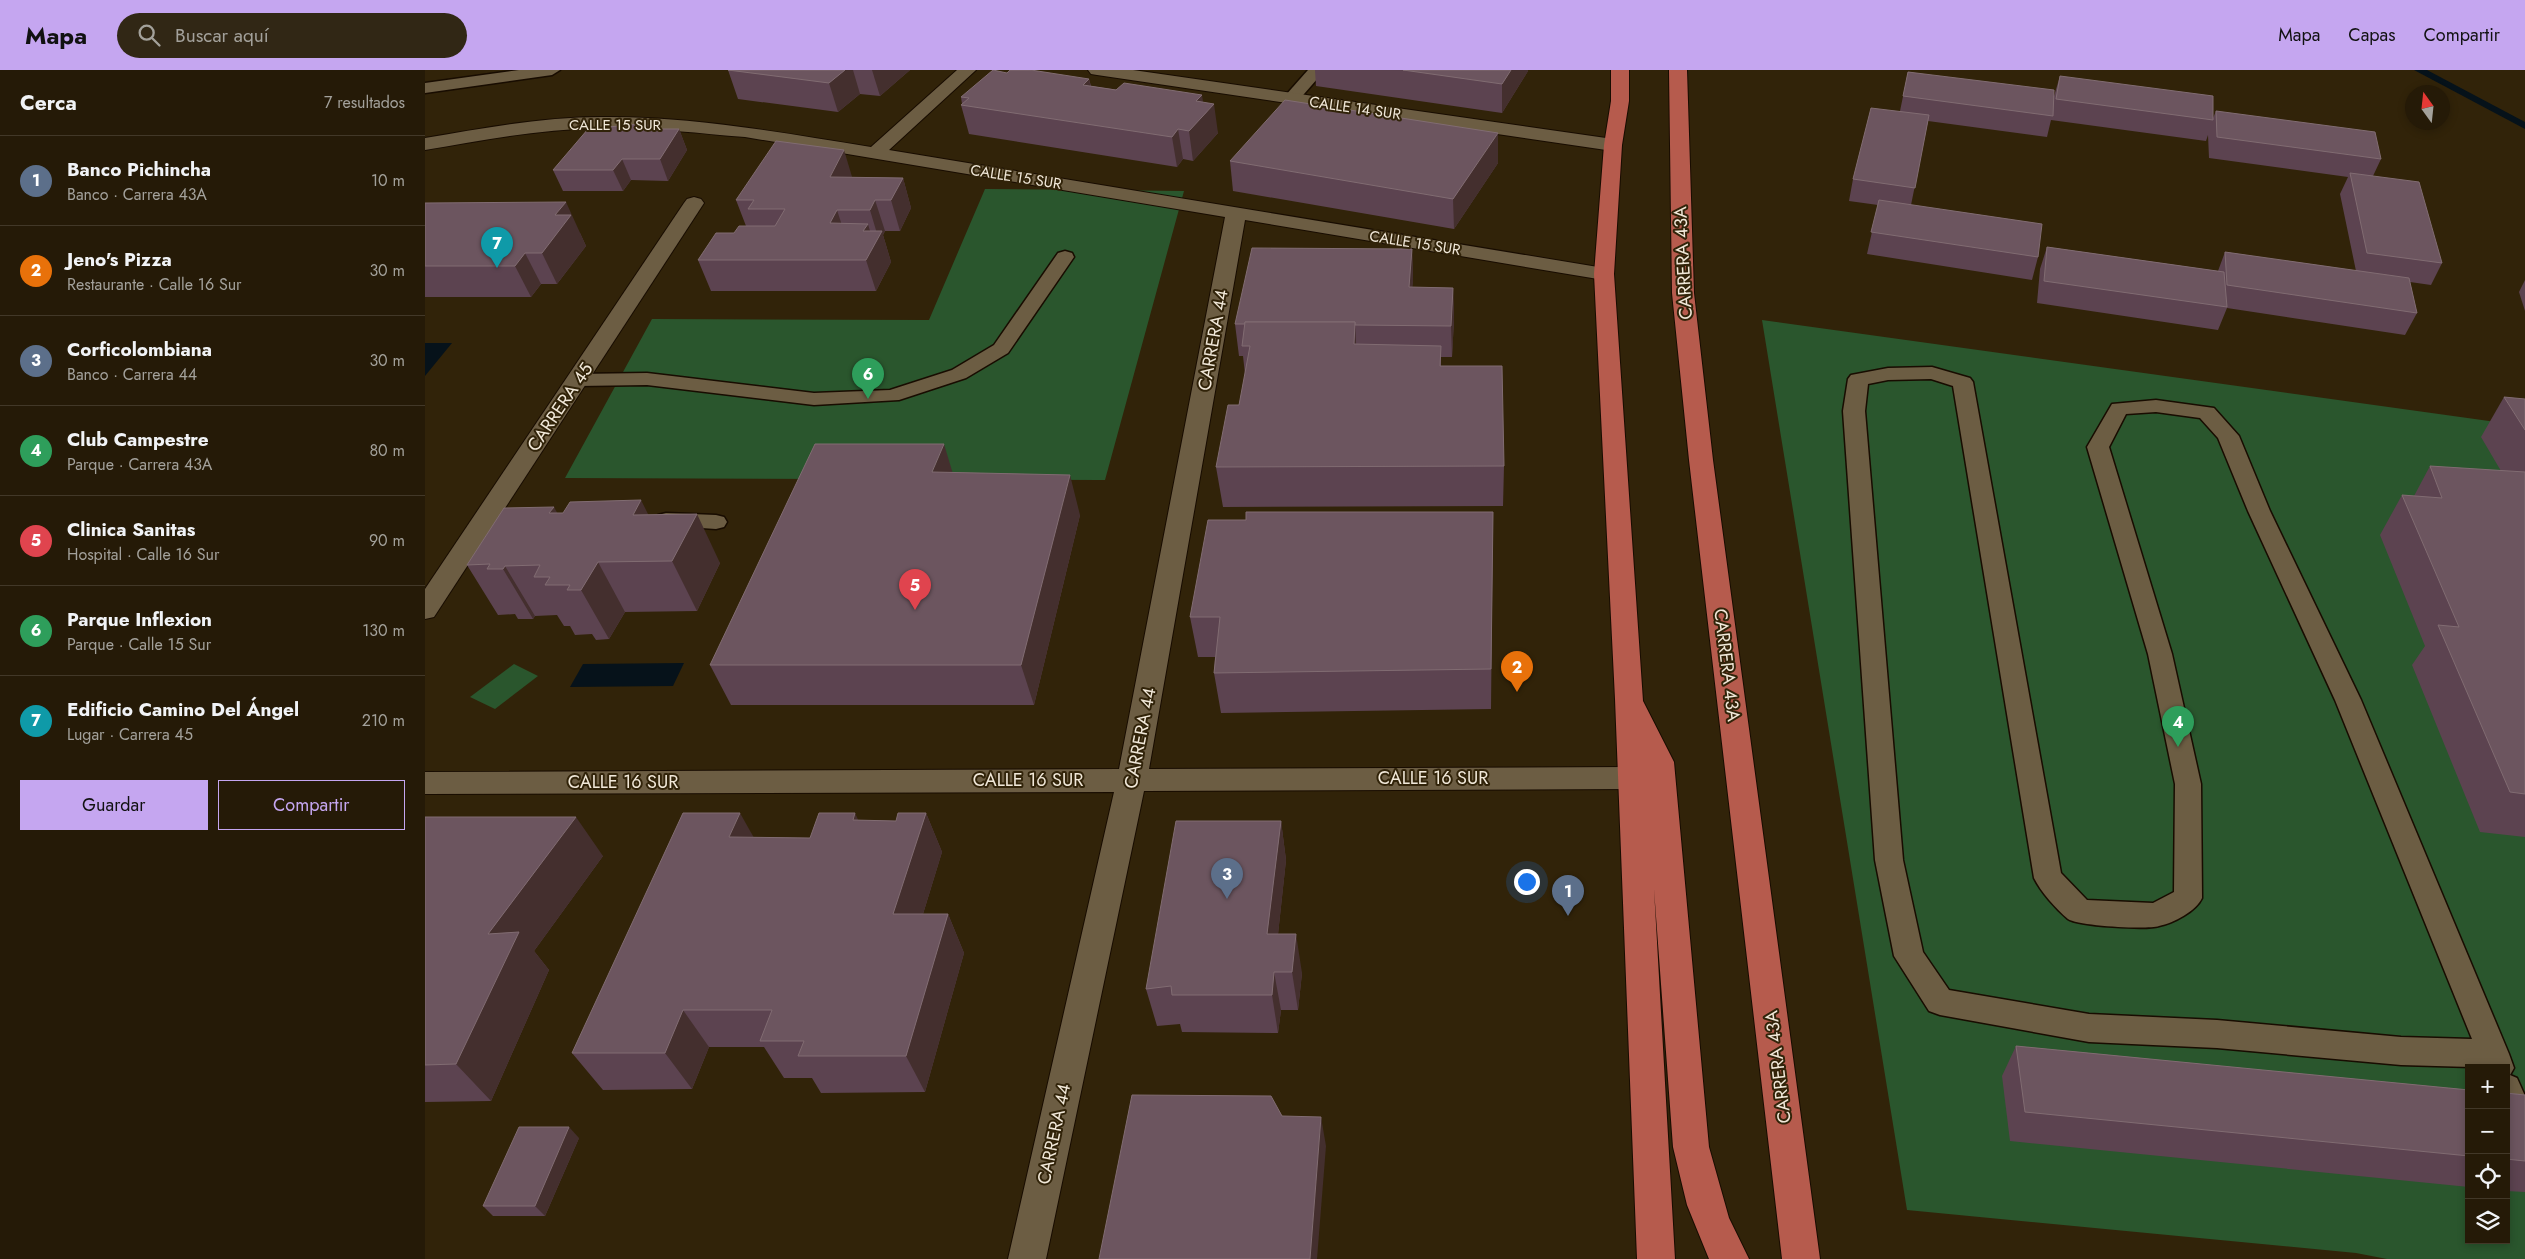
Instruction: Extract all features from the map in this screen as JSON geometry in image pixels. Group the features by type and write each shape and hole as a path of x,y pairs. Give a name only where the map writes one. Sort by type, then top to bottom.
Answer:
{"main road":[{"path":"1620,70 1604,274 1629,699 1631,778 1656,1259"},
{"name":"CARRERA 43A","path":"1682,73 1680,220 1685,312 1701,460 1801,1259"},
{"path":"1629,699 1659,762 1691,1147 1703,1198 1714,1231 1731,1259"}],"street":[{"path":"875,153 967,70"},
{"name":"CALLE 14 SUR","path":"1097,70 1613,145"},
{"name":"CALLE 15 SUR","path":"425,144 503,131 582,123 663,125 745,132 1604,274"},
{"name":"CARRERA 45","path":"425,610 499,515 578,380 694,203"},
{"name":"CARRERA 44","path":"1027,1259 1132,779 1236,213"},
{"name":"CALLE 16 SUR","path":"425,783 1631,778"}],"lane":[{"path":"425,88 552,70"},
{"path":"1291,99 1317,70"},
{"path":"578,380 647,378 814,399 892,396 959,374 1001,349 1065,257"},
{"path":"1932,373 1963,382 2048,878 2079,910 2112,914 2157,915 2188,898 2188,784 2160,654 2098,447 2119,408 2156,406 2207,413 2228,436 2259,511 2348,700 2496,1061 2217,1034 2089,1028 1940,1002 1909,956 1889,860 1854,411 1858,378 1888,374 1932,373"},
{"path":"647,520 716,522"},
{"path":"2510,1098 2525,1134"}],"green space":[{"path":"985,189 1184,191 1105,480 565,478 652,319 929,320"},
{"path":"1762,320 2525,426 2525,1259 2387,1259 2356,1253 1907,1210"},
{"path":"514,664 538,676 495,709 470,697"}],"shaded area":[{"path":"425,343 452,343 425,376"},
{"path":"684,663 673,686 570,687 583,664"}],"building":[{"path":"728,70 845,70 829,83"},
{"path":"993,70 1007,73 1010,70 1031,70 1089,79 1083,85 1116,90 1124,83 1202,95 1196,101 1214,104 1189,131 1178,129 1172,137 961,105 969,98 961,97"},
{"path":"1403,70 1511,70 1502,84"},
{"path":"1908,72 2054,90 2053,116 1903,96"},
{"path":"2060,76 2213,96 2213,120 2056,99"},
{"path":"1285,100 1498,133 1453,199 1230,161"},
{"path":"1871,108 1929,115 1915,188 1853,179"},
{"path":"2216,111 2375,132 2381,159 2217,137"},
{"path":"639,124 655,126 652,129 679,129 660,159 622,159 613,170 553,170 588,129"},
{"path":"776,141 844,150 830,177 903,178 891,200 875,200 870,210 837,210 830,223 868,224 863,231 882,231 866,260 698,260 716,233 734,233 739,226 775,226 785,209 748,209 754,200 736,200"},
{"path":"2350,173 2419,182 2442,263 2367,253"},
{"path":"1879,200 2042,224 2038,257 1871,232"},
{"path":"566,202 555,215 571,215 542,253 525,253 515,266 425,266 425,203"},
{"path":"2047,247 2224,272 2227,307 2044,281"},
{"path":"1252,248 1412,249 1409,287 1453,288 1451,326 1355,325 1355,322 1245,322 1245,324 1235,324"},
{"path":"2225,252 2409,278 2417,313 2227,285"},
{"path":"1245,322 1355,322 1354,344 1441,346 1440,366 1502,366 1504,466 1216,467 1228,405 1239,405 1250,346 1242,346"},
{"path":"2504,397 2525,399 2525,430"},
{"path":"815,444 944,444 932,472 1070,475 1021,665 710,665"},
{"path":"2430,466 2525,472 2525,794 2510,792 2438,625 2459,627 2402,495 2442,498"},
{"path":"641,500 633,515 697,514 672,561 598,562 581,590 567,590 570,585 545,585 550,577 534,577 540,565 505,566 503,569 487,569 490,564 467,565 504,508 554,507 549,513 563,513 570,502"},
{"path":"1246,512 1493,512 1491,669 1214,673 1220,617 1190,617 1208,520 1246,520"},
{"path":"683,813 740,813 729,837 810,838 819,813 855,813 853,820 896,821 898,813 926,813 893,914 948,914 906,1056 798,1056 804,1041 760,1041 772,1010 683,1010 665,1053 572,1053"},
{"path":"425,817 576,817 488,934 519,932 456,1064 425,1065"},
{"path":"1176,821 1281,821 1267,934 1296,934 1292,972 1274,972 1272,995 1172,995 1171,986 1146,989"},
{"path":"2016,1046 2465,1090 2465,1156 2025,1112"},
{"path":"2510,1093 2525,1095 2525,1161 2510,1159"},
{"path":"1132,1095 1271,1096 1282,1116 1321,1117 1310,1259 1099,1259"},
{"path":"519,1127 569,1127 535,1206 483,1206"}],"waterway":[{"path":"2419,70 2525,126"}],"place":[{"name":"Edificio Camino Del Ángel","path":"497,268"},
{"name":"Parque Inflexion","path":"868,399"},
{"name":"Clinica Sanitas","path":"915,610"},
{"name":"Jeno's Pizza","path":"1517,692"},
{"name":"Club Campestre","path":"2178,747"},
{"name":"Corficolombiana","path":"1227,899"},
{"name":"Banco Pichincha","path":"1568,916"}]}
